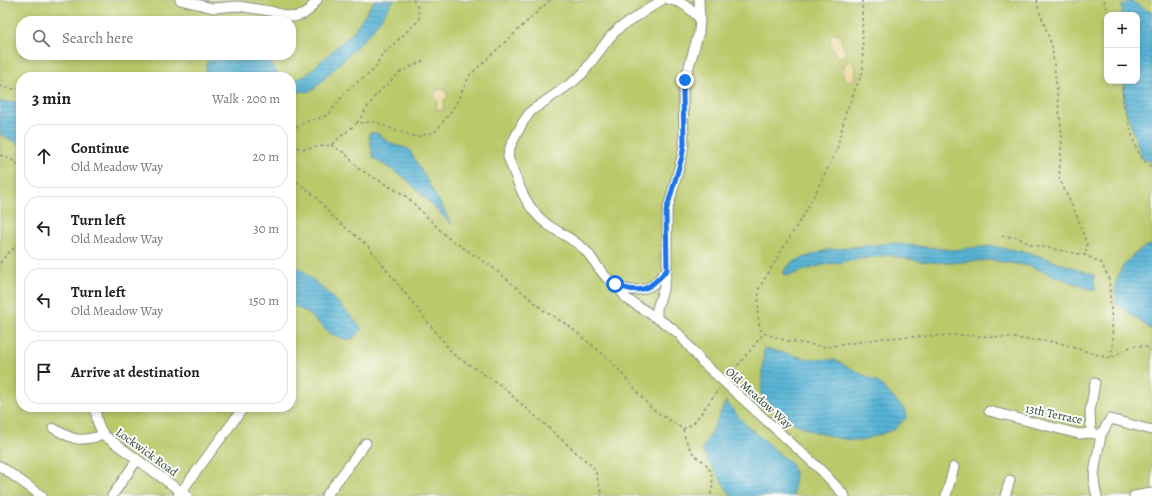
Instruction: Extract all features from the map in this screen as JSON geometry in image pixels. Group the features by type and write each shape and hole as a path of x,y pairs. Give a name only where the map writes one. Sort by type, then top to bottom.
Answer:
{"street":[{"path":"180,0 213,8 238,6 270,10 288,16"},
{"path":"296,16 304,14 317,0"},
{"name":"Old Meadow Way","path":"667,270 652,285 640,290 625,289 615,284 607,278 585,250 548,224 530,207 522,193 508,157 508,151 523,122 531,111 573,82 619,28 665,0 684,4 700,19"},
{"path":"657,317 657,308 664,287 667,270 666,211 682,157 684,144 683,92 685,80 698,38 700,19 699,0"},
{"name":"Old Meadow Way","path":"615,284 627,299 657,317 679,334 702,362 822,472 845,496"},
{"path":"1091,433 1090,411 1095,383"},
{"name":"13th Terrace","path":"989,411 1079,434 1091,433 1101,435"},
{"name":"Lockwick Road","path":"96,412 98,426 104,435 182,495"},
{"path":"182,495 240,412"},
{"path":"1097,496 1094,476 1101,435 1110,419 1152,430"},
{"path":"53,428 74,440 83,440 104,435"},
{"path":"326,496 366,443"},
{"path":"112,496 137,460"},
{"path":"0,466 42,496"},
{"path":"946,496 954,467"},
{"path":"1005,496 1010,480"},
{"path":"1134,496 1152,493"}],"path":[{"path":"296,128 303,123 328,115 347,90 374,70 381,56 419,20 418,8 413,0"},
{"path":"357,123 376,122 416,137 434,132 453,109 470,76 550,0"},
{"path":"862,0 863,70 846,112 834,156 807,209 759,288 758,315 760,329 764,333 787,341 827,347 883,338 957,335 1004,337 1056,342 1111,359"},
{"path":"1037,0 1038,7 1052,46 1062,138 1058,178 1077,216 1087,244 1085,255"},
{"path":"1104,0 1108,12"},
{"path":"296,147 302,149 331,145 357,123 366,108 380,91 400,72 423,61"},
{"path":"1122,84 1124,105 1135,146 1142,158 1152,168"},
{"path":"0,86 16,89"},
{"path":"331,145 346,154 360,169 406,196 447,237 491,266 546,312 570,326 611,361 651,408 683,429 685,439 693,453 707,464 712,473 713,486 710,496"},
{"path":"0,155 16,164"},
{"path":"296,181 315,196 333,217 367,245 454,355 499,384 595,469 602,496"},
{"path":"1002,236 1016,237 1032,245 1085,255 1101,263 1109,278 1113,341 1111,359"},
{"path":"0,263 8,253 16,247"},
{"path":"1111,359 1132,345 1146,347 1152,350"}],"green space":[{"path":"0,0 1152,0 1152,496 0,496"}],"sand":[{"path":"833,33 840,35 842,44 846,50 845,55 838,58 833,51 830,36"},
{"path":"852,60 855,67 855,73 853,81 848,82 842,72 845,64"},
{"path":"441,89 446,91 448,96 444,100 444,109 438,111 436,108 438,101 434,95 436,91"}],"water":[{"path":"375,0 394,0 371,32 314,89 307,92 301,91 296,92 296,80 305,76 352,33"},
{"path":"1131,1 1152,13 1152,163 1142,158 1124,105 1124,84 1140,84 1140,12 1122,12 1122,5"},
{"path":"209,60 269,60 276,72 206,72"},
{"path":"0,102 16,102 16,142 0,134"},
{"path":"369,133 377,133 391,144 409,149 453,226 404,177 373,158"},
{"path":"890,243 952,250 992,246 1031,253 1094,275 1095,291 1029,266 991,260 949,263 918,261 887,255 822,265 790,275 784,275 784,271 792,262 827,250"},
{"path":"1152,245 1152,330 1117,304 1115,289 1118,276 1129,259 1147,246"},
{"path":"296,266 332,296 362,329 357,335 347,340 331,334 307,313 296,307"},
{"path":"764,348 804,358 835,360 879,383 905,410 907,417 895,429 861,441 837,438 812,431 792,422 770,404 761,394"},
{"path":"726,401 743,422 791,464 795,473 793,496 731,496 702,451"}],"route":[{"path":"615,284 625,289 640,290 652,285 667,270 666,211 682,157 684,144 683,92 685,80"}]}
